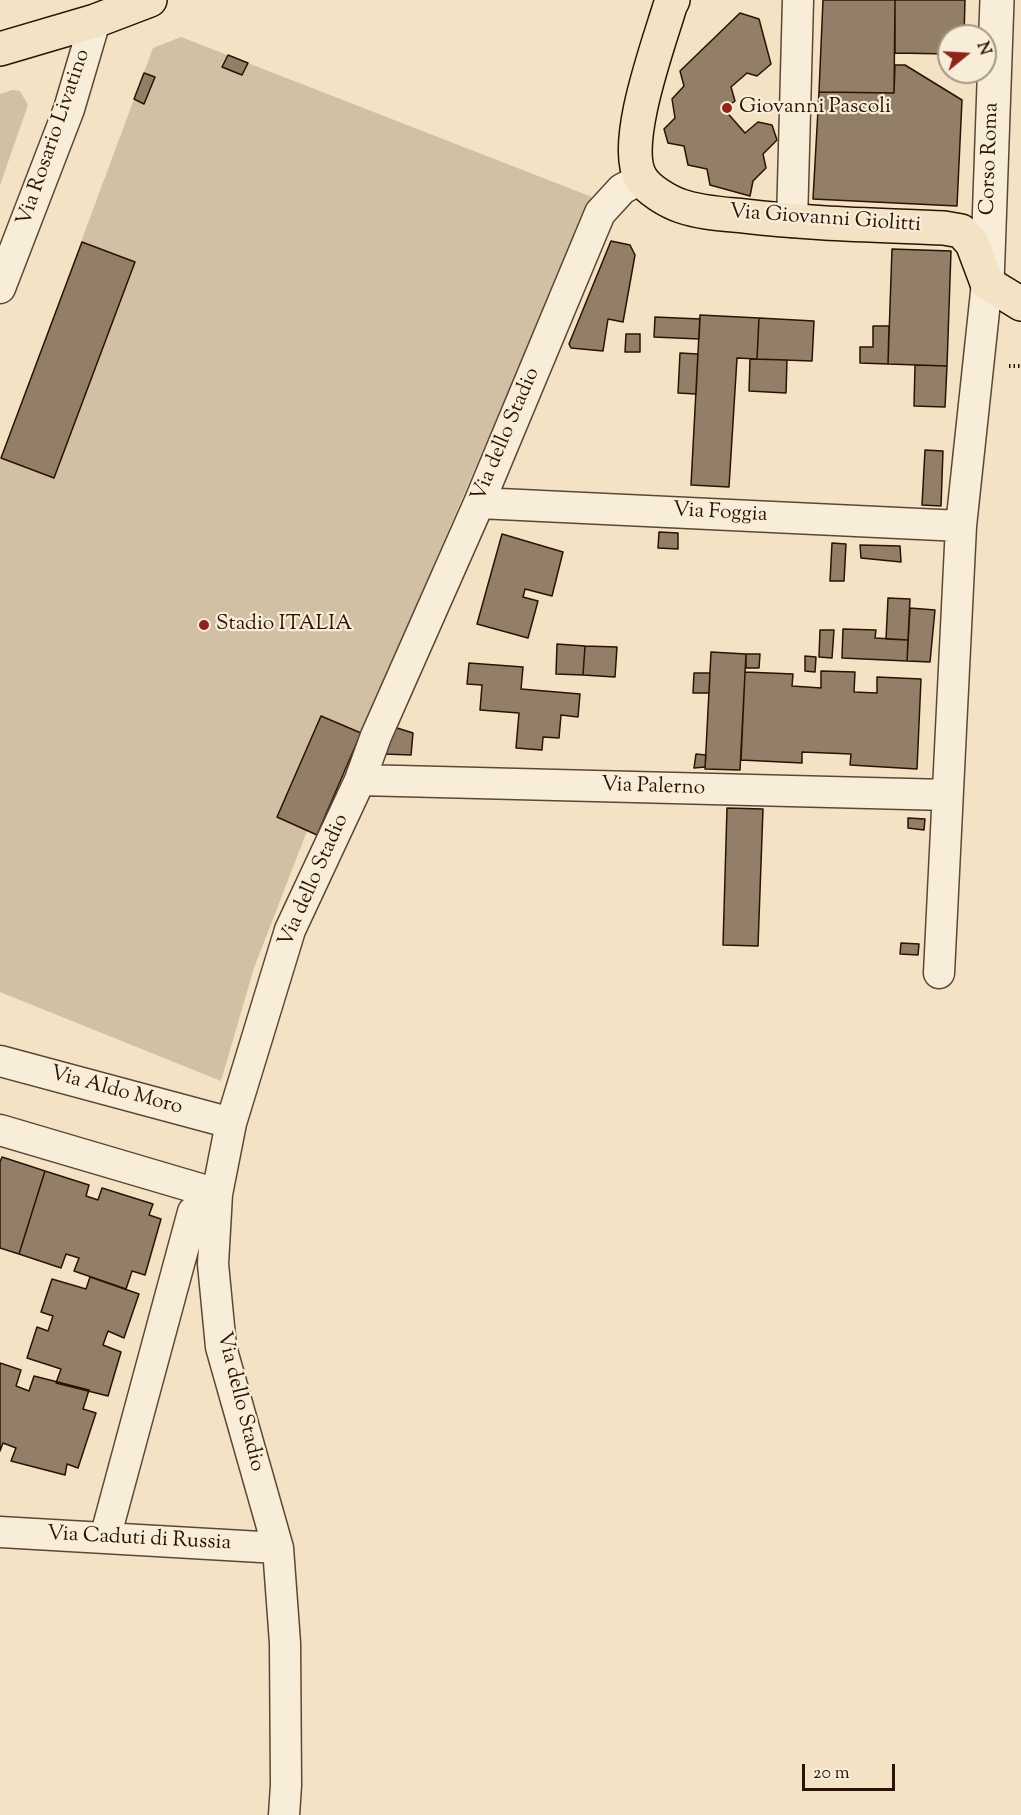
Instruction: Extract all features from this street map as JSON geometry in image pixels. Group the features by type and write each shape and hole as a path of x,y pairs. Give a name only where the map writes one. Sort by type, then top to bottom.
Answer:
{"main road":[{"path":"0,49 95,21 150,0"},
{"path":"641,179 636,162 635,146 638,118 670,2"},
{"name":"Via Giovanni Giolitti","path":"641,179 663,198 683,207 792,222 944,228 961,231 972,243 987,283"},
{"path":"987,283 1021,304"}],"street":[{"path":"792,222 798,0"},
{"name":"Corso Roma","path":"987,283 997,0"},
{"name":"Via Rosario Livatino","path":"0,288 69,109 95,21"},
{"name":"Via dello Stadio","path":"284,1815 286,1785 285,1643 278,1548 221,1347 213,1264 217,1194 231,1123 290,930 360,780 376,736 478,503 600,213 622,189 641,179"},
{"path":"939,973 961,526 987,283"},
{"name":"Via Foggia","path":"478,503 961,526"},
{"name":"Via Palerno","path":"360,780 947,795"},
{"name":"Via Aldo Moro","path":"0,1061 231,1123"},
{"path":"0,1130 217,1194"},
{"path":"105,1538 193,1212 217,1194"},
{"name":"Via Caduti di Russia","path":"0,1532 278,1548"}],"shaded area":[{"name":"Stadio ITALIA","path":"181,37 592,197 317,835 307,831 254,968 221,1081 0,992 0,460 153,48"},
{"path":"12,90 20,91 28,105 0,185 0,94"}],"building":[{"path":"823,0 895,0 894,93 819,92"},
{"path":"895,0 965,0 964,24 937,24 937,54 895,53"},
{"name":"Giovanni Pascoli","path":"740,13 759,19 771,64 757,76 747,73 731,87 735,101 724,109 745,133 758,122 772,125 777,140 763,154 766,168 753,181 750,196 710,185 707,169 688,165 684,146 668,143 664,129 675,118 672,99 684,86 680,71"},
{"path":"228,55 248,63 242,75 222,67"},
{"path":"895,65 905,65 962,100 957,206 813,199 819,92 894,93"},
{"path":"144,73 155,77 144,104 134,99"},
{"path":"611,241 630,245 635,255 623,322 608,319 603,351 571,348 569,344"},
{"path":"82,242 135,262 54,478 1,458"},
{"path":"892,249 951,251 947,366 888,364"},
{"path":"700,315 759,318 757,359 737,358 729,487 691,485"},
{"path":"655,317 700,319 699,339 654,337"},
{"path":"759,318 814,321 812,361 757,359"},
{"path":"873,326 889,326 888,364 860,363 860,347 873,347"},
{"path":"626,334 640,334 640,352 625,352"},
{"path":"680,353 698,354 696,394 678,393"},
{"path":"750,359 787,360 786,393 749,391"},
{"path":"915,365 947,366 945,407 914,406"},
{"path":"925,450 943,451 941,506 922,505"},
{"path":"659,532 678,533 678,549 658,548"},
{"path":"502,534 563,552 552,596 525,589 523,597 538,601 528,638 477,624"},
{"path":"832,543 846,544 844,581 830,581"},
{"path":"860,545 900,546 901,562 861,558"},
{"path":"888,598 910,599 908,640 886,639"},
{"path":"910,608 935,610 930,662 907,661"},
{"path":"843,629 876,630 875,638 908,640 907,661 842,658"},
{"path":"820,630 834,630 832,658 819,657"},
{"path":"557,644 585,646 583,675 556,674"},
{"path":"585,646 617,647 615,677 583,675"},
{"path":"711,652 746,654 740,770 705,769"},
{"path":"746,654 760,654 759,668 746,668"},
{"path":"805,656 816,657 815,672 805,671"},
{"path":"469,663 523,667 521,689 580,694 578,717 561,715 559,738 543,737 542,750 516,748 519,713 480,710 482,685 467,684"},
{"path":"821,671 855,672 854,692 877,693 877,677 921,679 917,769 850,765 851,754 802,752 802,763 741,760 745,672 793,674 792,686 821,688"},
{"path":"694,673 710,673 709,693 693,693"},
{"path":"321,716 361,733 317,835 277,817"},
{"path":"394,727 413,733 411,755 383,754"},
{"path":"696,754 706,755 705,767 694,768"},
{"path":"727,808 763,809 758,946 723,945"},
{"path":"908,818 925,819 924,830 908,828"},
{"path":"901,943 919,944 918,955 900,954"},
{"path":"2,1157 45,1171 19,1254 0,1248 0,1162"},
{"path":"45,1171 89,1185 86,1196 98,1200 102,1188 153,1204 149,1215 161,1219 145,1275 132,1271 126,1289 74,1271 79,1258 66,1254 61,1268 19,1254"},
{"path":"90,1277 139,1294 124,1338 108,1331 103,1345 121,1352 108,1396 56,1383 61,1369 27,1358 37,1327 48,1331 53,1316 41,1312 52,1279 86,1289"},
{"path":"0,1363 21,1370 16,1386 29,1391 34,1376 89,1390 83,1409 96,1413 78,1468 67,1464 65,1475 11,1461 16,1448 3,1443 0,1451"}],"place":[{"name":"Giovanni Pascoli","path":"727,108"},
{"name":"Stadio ITALIA","path":"204,625"}]}
